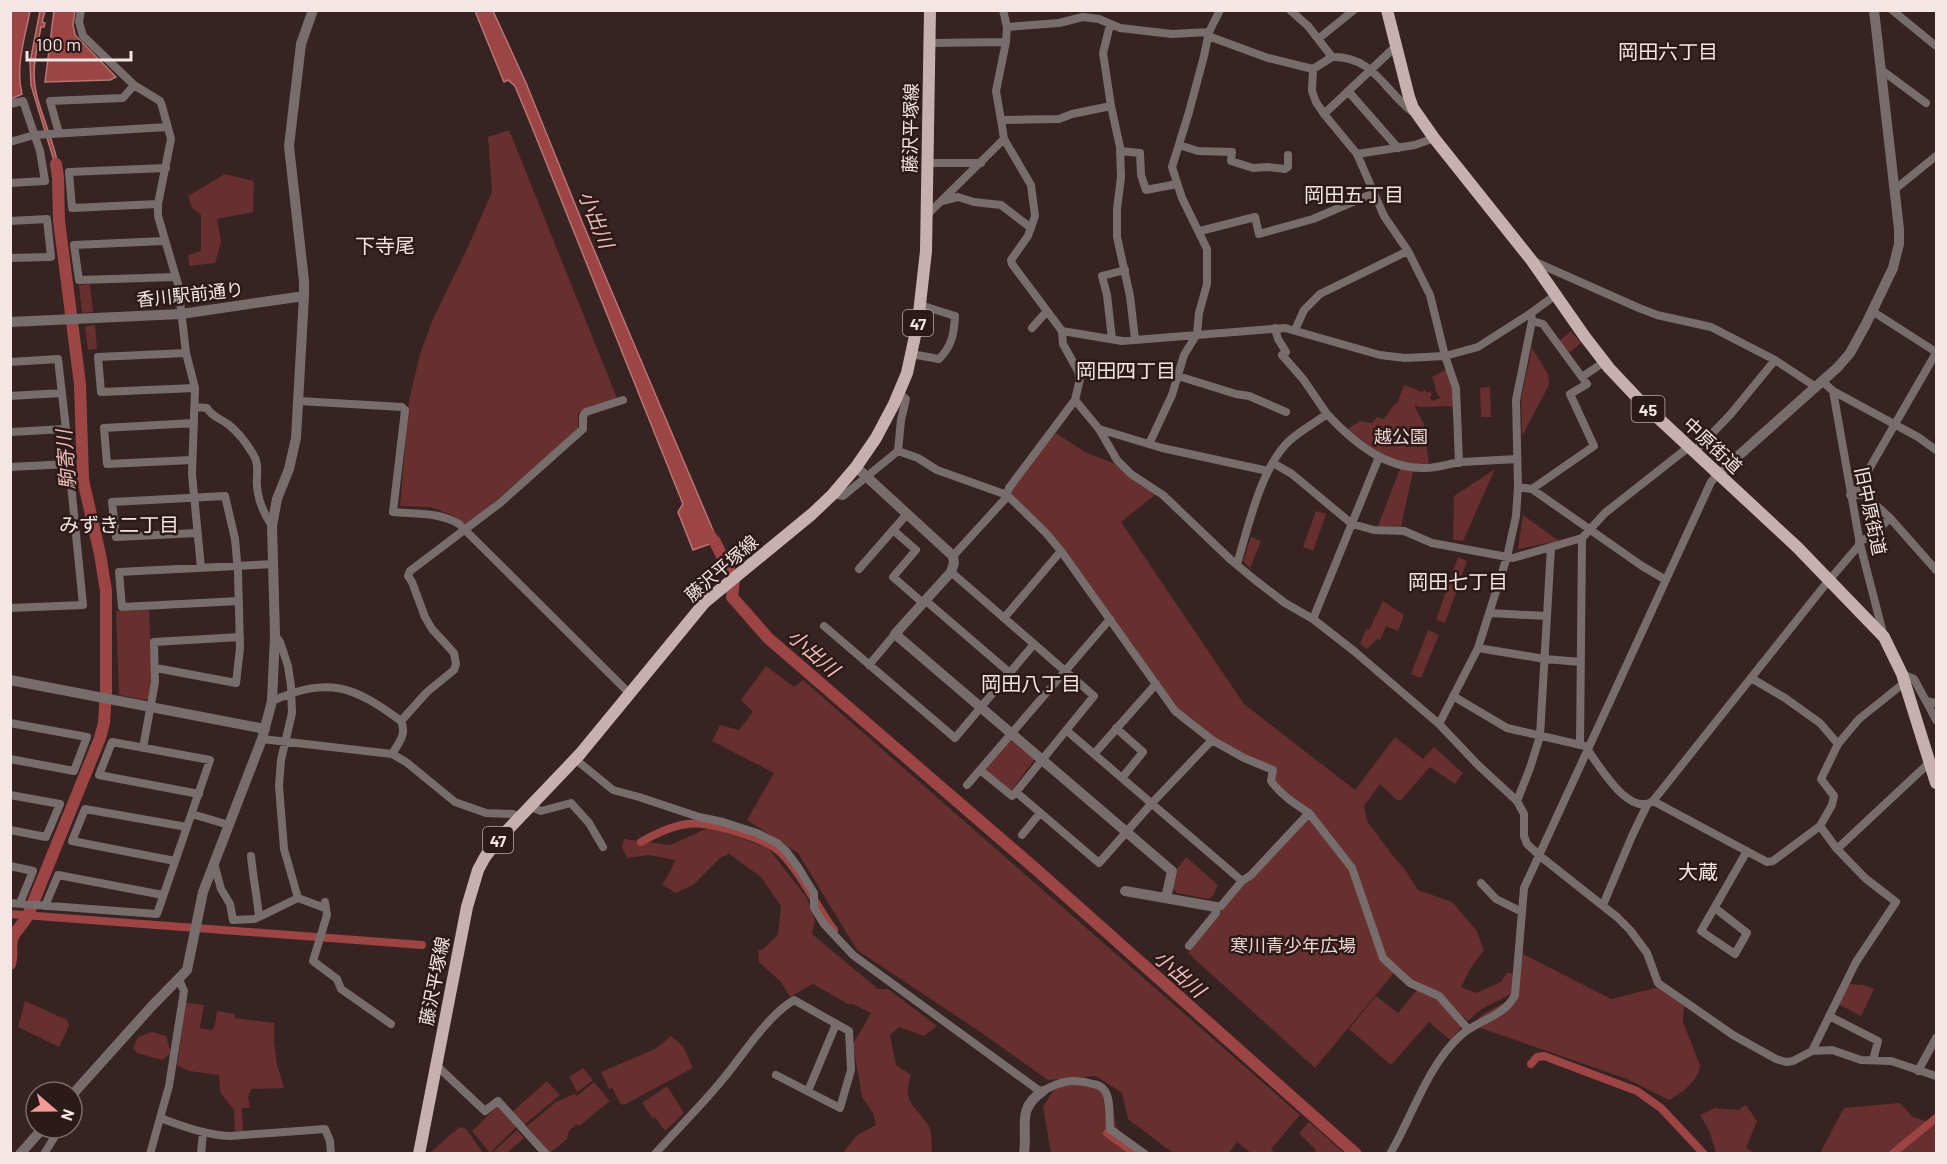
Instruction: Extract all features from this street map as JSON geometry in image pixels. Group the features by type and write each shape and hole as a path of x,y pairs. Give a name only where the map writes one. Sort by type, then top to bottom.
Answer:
{"main road":[{"name":"藤沢平塚線","path":"419,1154 472,885 485,856 575,759 690,618 713,595 833,494 876,438 899,393 911,354 927,251 930,10"},
{"name":"中原街道","path":"1387,10 1409,97 1419,117 1533,261 1604,362 1689,451 1718,474 1797,547 1884,638 1903,678 1936,783"}],"street":[{"path":"81,10 79,22 83,36 134,85 160,101 171,139 158,204 158,216 176,277 186,353 195,388 192,460 201,568"},
{"path":"84,1082 187,970 203,892 263,734 272,701 275,635 272,526 277,499 295,445 304,296 289,146 301,44 313,10"},
{"path":"953,556 1006,495 1075,400 1080,379 1063,344 1062,331 1011,260 1028,236 1035,216 1031,185 1004,139 1000,120 996,91 1006,42 1007,27 1003,10"},
{"path":"1149,444 1172,394 1184,355 1197,334 1199,313 1207,284 1207,249 1182,198 1172,168 1189,112 1208,34 1220,10"},
{"path":"1290,10 1308,26 1332,57"},
{"path":"1318,39 1354,10"},
{"path":"1390,1154 1449,1046 1468,1029 1511,1004 1515,994 1524,888 1585,747 1712,482 1718,474 1838,367 1850,352 1893,268 1897,255 1899,229 1874,10"},
{"path":"1892,10 1936,46"},
{"path":"1007,27 1059,23 1100,15 1110,25 1120,28 1172,34 1208,34 1268,58 1313,69 1332,57 1352,59 1365,65 1419,117"},
{"path":"1110,25 1103,53 1120,151 1121,177 1117,209 1117,237 1130,296 1135,339"},
{"path":"930,42 1006,42"},
{"path":"1324,114 1396,46"},
{"path":"1313,69 1312,91 1324,114 1357,154 1384,216 1408,251 1430,295 1445,356 1456,388 1459,462"},
{"path":"1880,69 1926,104"},
{"path":"56,134 50,101 123,98 134,85"},
{"path":"1348,91 1398,148"},
{"path":"10,104 23,101 38,134 45,181 10,183"},
{"path":"1000,120 1059,119 1111,106"},
{"path":"10,142 38,134 167,127"},
{"path":"1357,154 1398,148 1434,138"},
{"path":"927,215 1004,139"},
{"path":"1179,146 1198,151 1232,152 1231,161 1253,168 1268,167 1285,170 1288,167 1288,155"},
{"path":"1120,151 1140,153 1141,174 1146,190 1178,184"},
{"path":"1894,190 1936,156"},
{"path":"928,163 981,163"},
{"path":"158,204 72,208 69,172 166,168"},
{"path":"1200,231 1255,218 1259,234 1312,219 1374,193"},
{"path":"942,201 958,197 974,202 1001,205 1031,228"},
{"path":"10,221 47,219 51,257 10,258"},
{"path":"164,241 74,245 79,280 176,277"},
{"path":"1296,330 1304,310 1320,294 1408,251"},
{"path":"1533,261 1657,315 1711,327 1895,424 1936,450"},
{"path":"1112,339 1107,295 1102,276 1125,270"},
{"path":"1062,331 1122,341 1275,328 1296,330 1393,358 1445,356 1478,347 1531,317 1557,294"},
{"name":"香川駅前通り","path":"10,322 181,314 304,296"},
{"path":"911,354 939,359 946,352 954,333 955,316 920,305"},
{"path":"1032,328 1047,311"},
{"path":"1852,495 1936,352 1872,311"},
{"path":"1531,317 1543,324 1587,384 1570,394 1594,446 1532,489"},
{"path":"1439,724 1478,648 1507,557 1516,516 1518,487 1516,399 1531,317"},
{"path":"1275,328 1278,339 1286,352 1282,356 1303,379 1327,414 1352,440 1379,457 1414,468 1428,468 1459,462 1517,459"},
{"path":"186,353 98,357 101,392 195,388"},
{"path":"10,362 58,359 66,429 10,432"},
{"path":"1099,429 1149,444 1271,467 1292,474 1352,524 1374,530 1404,531 1432,543 1513,558 1582,538 1605,513 1689,451 1730,415 1775,360"},
{"path":"1582,377 1604,362"},
{"path":"1178,376 1249,396 1286,412"},
{"name":"旧中原街道","path":"1833,391 1860,543 1884,638"},
{"path":"10,396 62,393"},
{"path":"833,494 843,496 898,451 906,399 899,393"},
{"path":"401,722 427,692 454,670 456,664 454,653 432,629 425,617 408,576 410,572 500,503 583,429 583,416 586,412 623,400"},
{"path":"1075,400 1099,429 1117,460 1131,474 1163,495 1237,564 1285,603 1313,619 1354,651 1439,724 1516,801 1524,814 1524,836 1527,844 1617,917 1647,953 1658,983 1675,997 1733,1035 1776,1059 1786,1062 1793,1061 1812,1051 1832,1050 1862,1060 1891,1061 1936,1076"},
{"path":"299,401 402,407 405,410 403,438 393,512 441,516 466,530 630,694"},
{"path":"195,406 207,408 211,415 232,428 254,455 258,464 256,484 262,510 272,526"},
{"path":"1237,564 1254,510 1271,467 1286,444 1327,414"},
{"path":"192,460 107,464 104,428 194,423"},
{"path":"898,451 918,458 937,470 1006,495 1046,533 1175,711 1212,740 1244,758 1273,770 1271,781 1276,788 1309,813 1352,868 1383,958 1410,983 1439,996 1468,1029"},
{"path":"1313,619 1379,457"},
{"path":"10,467 69,464 83,605 10,609"},
{"path":"856,467 953,556 954,563 951,572 869,665"},
{"path":"1518,487 1532,489 1666,580"},
{"path":"1852,495 1865,495 1936,570"},
{"path":"156,668 236,683 240,637 236,539 225,496 112,502 116,537 197,533"},
{"path":"859,569 907,514"},
{"path":"1603,905 1632,836 1650,803 1860,543 1890,519"},
{"path":"893,530 916,550 892,577 1010,673"},
{"path":"1582,538 1581,662 1585,747 1622,796 1630,801 1650,803 1767,862 1773,861 1820,826 1832,805 1834,796 1821,778 1838,744 1859,719 1903,678 1914,679 1936,720"},
{"path":"1516,801 1540,736 1551,547"},
{"path":"1004,618 1061,551"},
{"path":"238,601 122,607 119,572 274,564"},
{"path":"951,572 1094,696 1012,796 980,770"},
{"path":"1489,613 1547,616"},
{"path":"967,785 1110,619"},
{"path":"824,626 955,738 1034,644"},
{"path":"895,634 1172,871 1166,898"},
{"path":"275,635 280,642 288,666 292,692 292,713 285,741 279,802 284,849 298,898"},
{"path":"143,747 155,682 154,642 240,637"},
{"path":"1478,648 1545,659 1581,662"},
{"path":"1751,678 1785,698 1820,723 1838,744"},
{"path":"10,680 150,708 285,741 392,754 406,762 455,802 486,813 513,814 522,817"},
{"path":"1094,754 1156,684"},
{"path":"272,701 292,692 336,687 374,702 401,722 403,737 392,754"},
{"path":"1453,696 1507,728 1585,747"},
{"path":"1926,700 1936,702"},
{"path":"10,723 87,737 74,771 10,759"},
{"path":"1116,728 1143,752 1122,778"},
{"path":"1066,730 1242,880"},
{"path":"1016,792 1099,863 1212,740"},
{"path":"10,867 33,871 19,903 157,914 199,794 210,760 112,742 99,775 199,794"},
{"path":"575,759 613,790 699,817 723,822 777,843 798,867 814,893 814,901 824,924 852,955 1043,1091"},
{"path":"1837,849 1930,762"},
{"path":"10,795 60,804 46,837 10,830"},
{"path":"531,807 541,811 571,803 589,823 603,847"},
{"path":"175,861 72,841 85,809 187,827"},
{"path":"1022,835 1040,813"},
{"path":"1125,891 1216,908 1221,906 1242,880 1251,875 1309,813"},
{"path":"192,814 229,825"},
{"path":"1812,1051 1856,962 1896,903 1864,878 1837,849 1820,826"},
{"path":"1715,908 1747,933 1735,954 1701,931 1747,851"},
{"path":"251,856 259,917"},
{"path":"214,863 221,889 230,904 233,920 259,917 298,898 325,905 327,915 313,961 337,978 341,990 391,1024"},
{"path":"42,905 58,875 163,895"},
{"path":"1481,883 1496,898 1522,912"},
{"path":"1189,946 1216,912 1216,908"},
{"path":"150,1154 172,1068 184,992 178,980"},
{"path":"655,1154 722,1081 774,1016 794,1000 849,1031 851,1070 840,1108 776,1075"},
{"path":"1828,1017 1878,1041 1873,1060"},
{"path":"808,1091 836,1024"},
{"path":"1918,1071 1936,1038"},
{"path":"436,1065 485,1111 498,1101 546,1154"},
{"path":"1024,1154 1025,1113 1031,1100 1054,1084 1067,1081 1102,1087 1107,1094 1110,1129 1145,1154"},
{"path":"160,1118 203,1133 230,1136 325,1129 330,1141 331,1154"},
{"path":"201,1154 203,1133"},
{"path":"20,1154 32,1140"},
{"path":"44,1154 53,1140"}],"green space":[{"path":"509,130 617,398 578,413 578,430 467,525 452,515 430,507 400,506 409,401 420,354 433,319 492,192 488,137"},
{"path":"225,174 254,181 253,212 217,219 221,242 215,263 189,266 188,255 201,251 201,215 192,208 188,196"},
{"path":"90,284 93,312 82,313 79,285"},
{"path":"95,325 97,349 88,350 85,326"},
{"path":"1571,331 1581,343 1569,353 1559,341"},
{"path":"1532,348 1548,374 1549,385 1522,436 1521,398"},
{"name":"越公園","path":"1447,369 1453,387 1454,406 1420,407 1414,405 1424,424 1429,465 1400,462 1379,454 1346,430 1360,421 1372,423 1377,417 1384,419 1394,405 1400,401 1398,401 1404,385 1422,392 1430,391 1432,401 1440,398 1435,390 1432,377"},
{"path":"1490,387 1491,417 1481,417 1480,388"},
{"path":"1054,432 1085,452 1120,466 1156,494 1121,522 1244,704 1355,790 1395,737 1423,759 1434,747 1463,773 1455,784 1430,767 1401,800 1397,800 1380,784 1364,806 1367,821 1404,868 1418,890 1452,902 1476,930 1484,950 1470,969 1461,987 1476,993 1501,982 1507,973 1515,974 1513,993 1480,1010 1468,1021 1441,995 1411,981 1384,956 1354,866 1278,786 1274,780 1275,768 1225,746 1177,708 1063,550 1008,494"},
{"path":"1400,469 1413,471 1401,527 1378,526"},
{"path":"1495,469 1463,541 1453,540 1454,496"},
{"path":"1316,511 1326,514 1313,551 1303,547"},
{"path":"1523,515 1559,541 1518,549"},
{"path":"1251,537 1261,541 1250,568 1243,561"},
{"path":"1458,557 1467,561 1445,623 1436,620"},
{"path":"1383,601 1404,615 1398,631 1386,626 1380,640 1377,639 1367,649 1360,644"},
{"path":"149,610 152,679 149,698 145,700 119,695 116,611"},
{"path":"1428,630 1439,635 1421,678 1411,674"},
{"path":"766,666 794,687 803,680 1300,1115 1271,1149 1275,1153 1251,1153 1237,1142 1229,1153 1173,1153 1128,1119 1122,1093 1096,1076 1048,1080 857,950 798,853 747,820 774,773 712,741 720,725 739,730 753,712 741,700"},
{"path":"1011,738 1035,759 1011,791 985,770"},
{"name":"寒川青少年広場","path":"1309,818 1349,869 1380,960 1394,973 1315,1068 1188,953 1244,883"},
{"path":"710,827 768,848 807,898 815,921 812,934 878,989 888,989 937,1026 924,1036 899,1027 890,1035 896,1065 911,1075 908,1093 911,1103 930,1128 932,1153 843,1153 856,1136 876,1125 873,1113 862,1097 853,1044 871,1013 853,1004 848,1004 813,984 790,997 781,982 759,962 758,950 762,950 778,935 781,906 761,877 729,854 720,858 693,885 676,893 662,885 675,860 649,855 627,858 622,847 624,839 670,845"},
{"path":"1186,857 1218,885 1213,896 1208,899 1177,893 1172,888 1176,870"},
{"path":"1521,953 1611,999 1659,987 1684,1006 1683,1022 1700,1065 1697,1076 1684,1090 1669,1100 1627,1079 1472,1025 1483,1014 1517,996"},
{"path":"1848,984 1864,985 1874,989 1861,1016 1838,1004"},
{"path":"1417,990 1438,999 1464,1024 1450,1040 1429,1022 1391,1065 1349,1029 1376,996 1398,1013"},
{"path":"25,1001 67,1020 69,1026 59,1047 18,1027"},
{"path":"186,1003 204,1005 200,1028 212,1030 217,1011 235,1014 235,1018 274,1023 277,1064 284,1088 251,1089 248,1098 250,1108 242,1108 243,1131 235,1131 234,1110 220,1092 219,1075 189,1071 177,1065"},
{"path":"152,1032 166,1036 171,1053 162,1060 137,1053 133,1048 138,1037"},
{"path":"671,1036 683,1046 693,1068 624,1105 621,1104 612,1088 609,1089 601,1072 655,1049"},
{"path":"583,1068 593,1080 577,1092 569,1077"},
{"path":"547,1081 560,1095 524,1125 512,1112"},
{"path":"594,1082 610,1101 579,1126 577,1124 569,1131 567,1139 550,1153 527,1126 556,1102 574,1094 577,1096"},
{"path":"1075,1084 1098,1088 1111,1096 1116,1126 1134,1153 1051,1153 1043,1107 1056,1086"},
{"path":"667,1086 684,1113 665,1131 642,1103"},
{"path":"1900,1103 1913,1117 1936,1124 1936,1153 1820,1153 1844,1108"},
{"path":"499,1105 518,1125 490,1153 472,1131"},
{"path":"1746,1105 1757,1121 1746,1148 1755,1153 1716,1153 1709,1130 1700,1115 1715,1108 1738,1110"},
{"path":"1309,1122 1344,1153 1314,1153 1316,1150 1299,1133"},
{"path":"461,1127 466,1129 483,1153 430,1153 457,1129"},
{"path":"517,1130 524,1138 507,1153 492,1153"}],"shaded area":[{"path":"11,10 30,11 20,63 22,94 11,99"},
{"path":"40,11 45,11 42,22 45,23 44,27 41,27 36,51 35,84 38,101 57,160 58,178 31,85 30,62"},
{"path":"54,11 75,11 73,25 75,35 116,77 110,80 45,82"},
{"path":"475,11 493,11 526,83 583,224 718,541 693,550 678,512 683,504 534,132 515,86 508,80 504,82"}],"waterway":[{"name":"駒寄川","path":"10,964 12,939 28,915 100,738 104,723 106,691 106,591 83,480 80,384 59,221 56,164"},
{"name":"小出川","path":"706,531 715,542 734,580 732,597 768,638 1038,871 1356,1154"},
{"path":"641,842 669,829 692,824 717,826 765,842 778,850 789,862 834,930"},
{"path":"10,914 422,945"},
{"path":"1531,1064 1537,1057 1544,1056 1637,1091 1661,1108 1704,1154"},
{"path":"1892,1154 1936,1118"},
{"path":"1107,1133 1136,1154"}],"district":[{"name":"岡田六丁目","path":"1668,51"},
{"name":"岡田五丁目","path":"1354,194"},
{"name":"下寺尾","path":"385,245"},
{"name":"岡田四丁目","path":"1126,370"},
{"name":"みずき二丁目","path":"119,524"},
{"name":"岡田七丁目","path":"1458,581"},
{"name":"岡田八丁目","path":"1031,683"},
{"name":"大蔵","path":"1698,871"}]}
